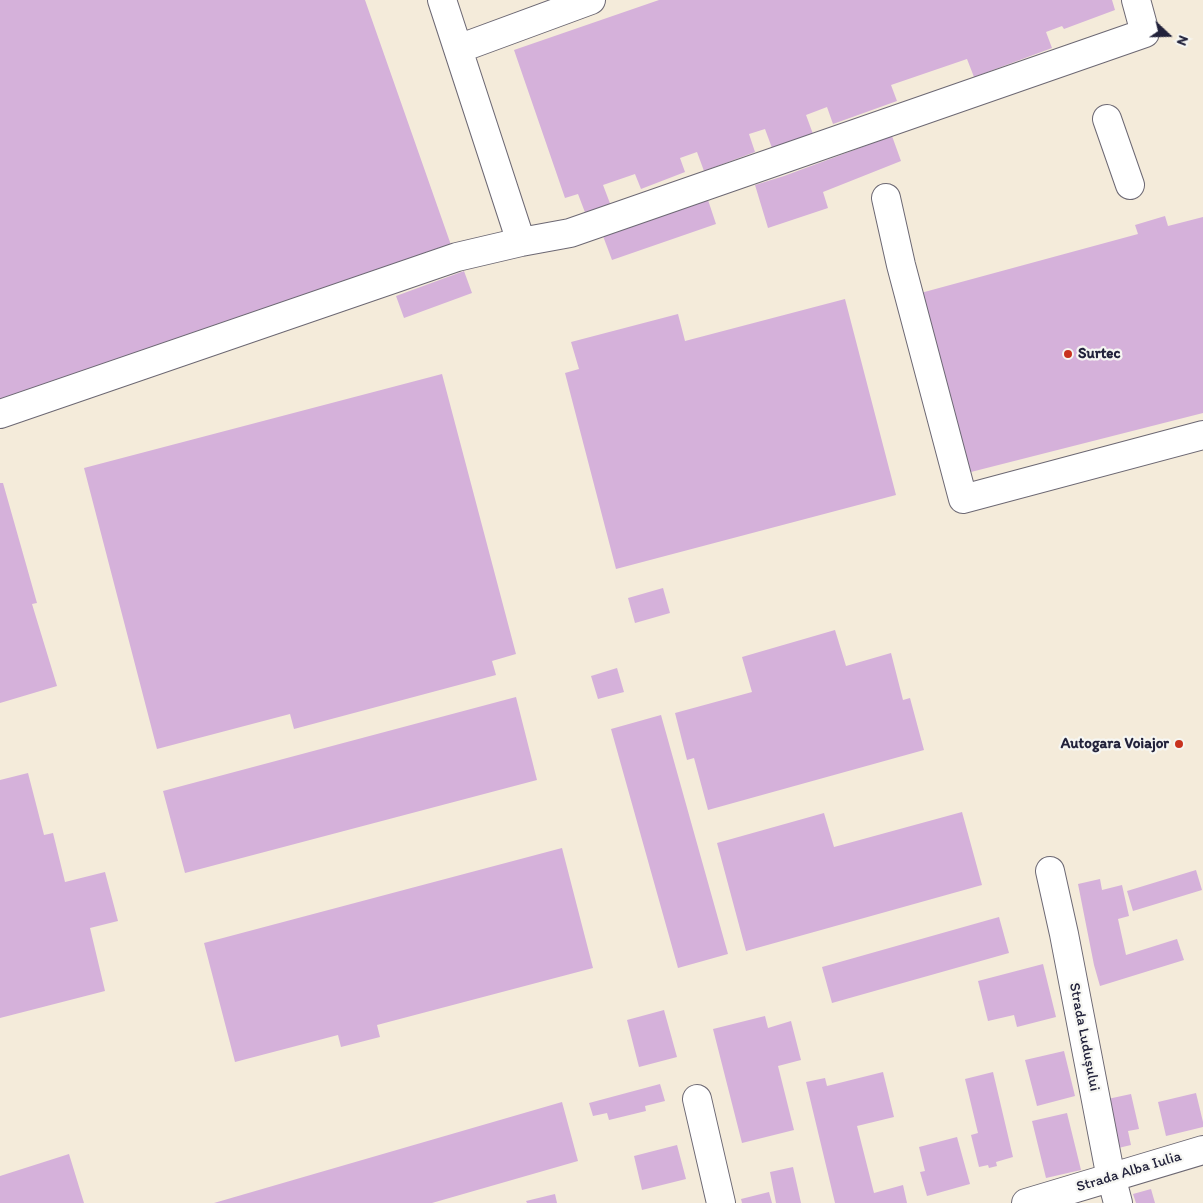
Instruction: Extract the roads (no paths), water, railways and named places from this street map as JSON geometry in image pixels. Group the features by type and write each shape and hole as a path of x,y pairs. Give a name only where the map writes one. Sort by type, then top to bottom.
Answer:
{"street":[{"path":"442,0 521,242"},
{"path":"458,49 591,0"},
{"path":"0,414 457,258 521,242 570,233 1145,33 1136,0"},
{"path":"1107,119 1130,185"},
{"path":"886,198 901,265 962,499 1203,435"},
{"name":"Strada Ludușului","path":"1050,871 1111,1177 1118,1203"},
{"path":"697,1099 721,1203"},
{"name":"Strada Alba Iulia","path":"1026,1203 1203,1150"}],"place":[{"name":"Surtec","path":"1068,354"},
{"name":"Autogara Voiajor","path":"1179,744"}]}
